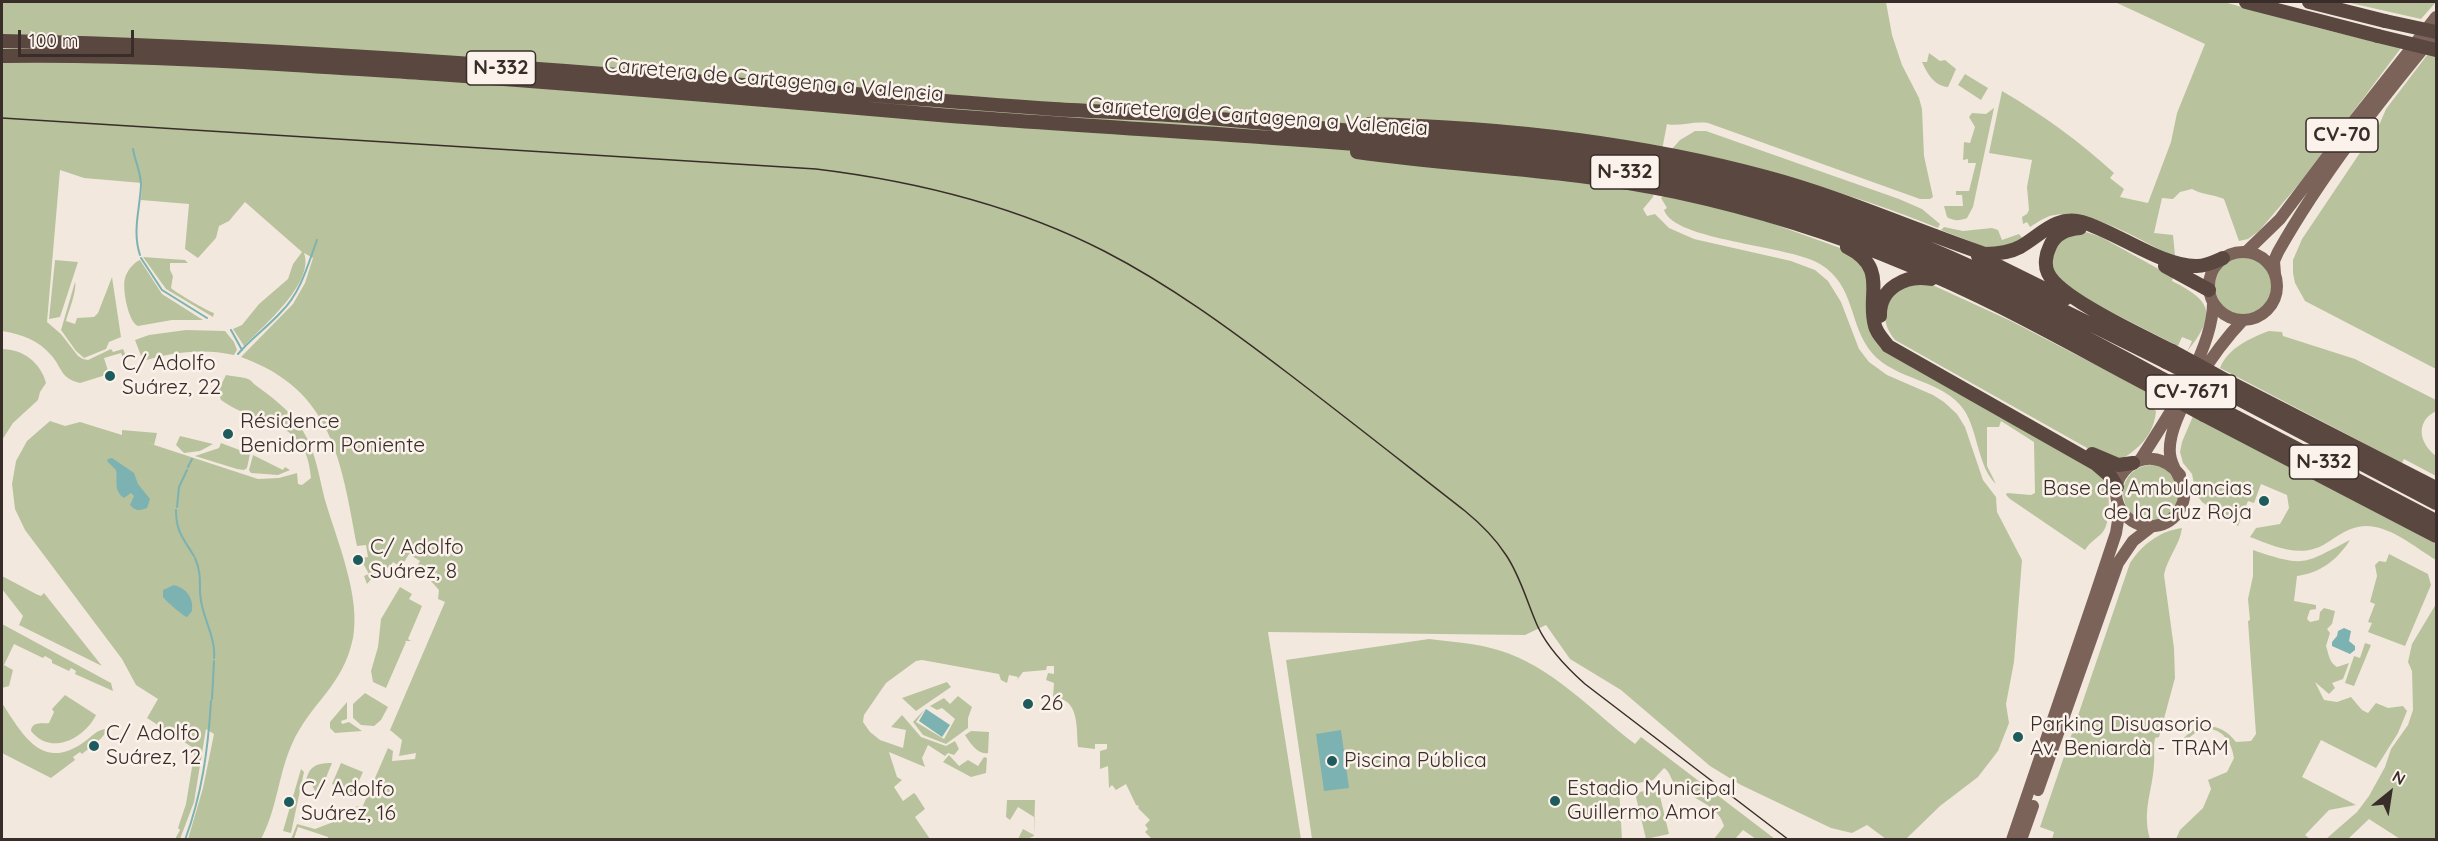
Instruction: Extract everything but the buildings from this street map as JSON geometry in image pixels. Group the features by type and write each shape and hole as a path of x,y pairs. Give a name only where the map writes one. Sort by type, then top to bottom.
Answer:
{"highway":[{"path":"2246,2 2436,50"},
{"path":"2309,2 2436,32"},
{"name":"Carretera de Cartagena a Valencia","path":"2,41 244,49 1000,104 1056,116 1206,133 1389,146 1564,163 1622,172 1728,193 1808,217 1902,250 2002,295 2207,410 2436,521"},
{"name":"Carretera de Cartagena a Valencia","path":"2,56 193,59 319,65 999,119 1056,116 1246,122 1600,154 1748,185 1831,209 1941,252 2169,357 2436,503"},
{"name":"N-332","path":"1246,122 1441,126 1614,145 1716,164 1767,177 1861,206 1985,254 2005,253 2021,247 2044,229 2059,222 2073,221 2108,232 2182,264 2199,266 2223,258"},
{"path":"1206,133 1405,159 1539,171 1676,192 1819,232 1910,265 2154,382"},
{"name":"N-332","path":"2169,357 2057,287 2047,272 2046,257 2051,244 2058,235 2069,228 2081,228 2099,233 2211,296"},
{"path":"1819,232 1855,251 1869,264 1874,280 1875,326 1888,346 2096,464 2117,487"},
{"path":"1953,243 2085,310 2103,315"},
{"path":"1948,283 1913,277 1894,285 1887,292 1880,312 1885,334 1891,342 2096,456 2118,465 2136,462"},
{"name":"N-332","path":"2221,384 2436,488"},
{"path":"2207,410 2436,536"}],"main road":[{"name":"CV-70","path":"2223,258 2230,254 2246,252 2280,219 2436,17"},
{"name":"CV-70","path":"2244,320 2260,316 2272,303 2277,284 2274,261 2278,252 2323,182 2436,32"},
{"path":"2246,252 2264,259 2275,274"},
{"path":"2223,258 2211,272 2211,296 2226,316 2244,320"},
{"name":"CV-7671","path":"2117,487 2120,478 2136,462 2191,374 2213,316 2211,296"},
{"name":"CV-7671","path":"2021,840 2114,573 2125,550 2151,527 2166,523 2180,510 2185,491 2170,453 2171,437 2179,417 2213,355 2244,320"},
{"path":"2136,462 2158,459 2167,462 2180,475"},
{"path":"2012,840 2116,533 2120,508 2117,487"},
{"path":"2120,508 2133,521 2151,527"}],"green space":[{"path":"2,2 1886,2 1892,35 1902,65 1919,98 1922,109 1924,156 1933,197 1920,199 1708,123 1667,124 1653,197 1643,209 1647,216 1655,214 1669,228 1694,239 1791,261 1815,270 1828,281 1841,302 1859,349 1869,362 1887,375 1933,395 1957,414 1965,427 1983,480 1996,497 1997,512 2022,560 2014,662 2006,704 2009,723 1998,751 1978,777 1940,806 1906,839 1886,839 1867,825 1852,833 1831,828 1741,785 1710,766 1621,690 1570,659 1546,625 1525,635 1268,632 1301,839 1152,839 1145,832 1148,829 1145,825 1150,820 1136,805 1126,784 1116,790 1112,785 1109,788 1108,766 1100,769 1100,751 1107,749 1107,744 1095,744 1095,749 1078,747 1075,715 1072,708 1062,699 1053,697 1054,683 1046,680 1048,673 1054,674 1054,666 1047,666 1046,670 1023,672 1017,680 1018,677 1009,675 1007,683 1001,680 999,674 922,660 916,661 886,683 864,715 863,722 880,740 903,748 906,730 891,727 902,715 921,737 946,746 955,741 959,749 954,755 948,753 945,756 928,745 922,758 925,767 889,752 897,777 902,780 894,787 903,801 914,793 916,795 925,809 915,817 930,839 328,840 328,837 298,827 294,839 291,839 297,824 315,829 336,821 350,819 357,806 362,808 388,748 393,751 392,761 415,759 416,753 399,756 402,740 390,730 445,602 438,599 439,590 431,581 438,581 437,573 413,573 420,561 409,554 401,567 393,562 390,567 378,571 367,584 364,576 369,574 360,558 368,557 366,545 357,546 345,485 328,432 314,409 296,388 272,371 241,357 293,304 305,283 313,258 304,253 305,265 302,278 295,291 244,346 233,329 242,325 259,304 288,279 293,264 302,252 245,202 229,221 219,226 216,238 198,258 185,249 189,204 141,200 142,183 84,178 60,170 47,322 83,359 88,360 111,349 113,352 123,349 126,356 123,358 121,353 104,358 109,374 80,383 65,376 41,345 22,336 2,331"},
{"path":"2115,2 2224,2 2401,48 2299,184 2259,231 2248,239 2239,241 2224,199 2192,189 2180,192 2173,199 2162,198 2154,233 2173,235 2175,255 2172,256 2115,227 2083,216 2055,215 2030,227 2027,222 2023,224 2022,217 2029,210 2027,187 2032,160 1989,153 2002,91 2060,129 2114,173 2110,178 2124,189 2120,197 2148,203 2171,142 2177,113 2205,44"},
{"path":"2346,2 2436,2 2421,19"},
{"path":"1929,53 1940,61 1945,60 1956,69 1948,87 1935,82 1926,70 1922,62 1927,62"},
{"path":"2428,54 2436,56 2436,369 2305,301 2295,283 2293,273 2293,260 2302,239 2380,123 2386,109"},
{"path":"1965,74 1988,88 1981,100 1958,85"},
{"path":"1994,108 1973,207 1967,218 1959,220 1947,217 1944,206 1963,206 1962,195 1956,195 1956,191 1969,191 1976,163 1968,163 1968,159 1963,160 1964,142 1970,143 1975,127 1969,117 1972,113 1986,114"},
{"path":"1695,131 1706,131 1899,199 1922,209 1940,224 1938,228 1872,203 1806,183 1671,150 1680,140"},
{"path":"1665,195 1768,222 1843,249 1856,258 1868,273 1879,342 2076,456 2108,481 2108,515 2102,533 2085,550 2010,499 2007,493 2031,495 2035,493 2034,442 2001,421 1999,427 1987,427 1987,466 1996,484 1985,469 1964,410 1944,392 1894,369 1872,353 1864,342 1846,294 1832,273 1805,257 1688,229 1672,220 1664,210 1667,208 1661,198"},
{"path":"1944,227 1963,231 1992,228 1998,230 2002,240 2019,234 2023,239 2002,249 1985,247 1941,230"},
{"path":"2075,231 2101,237 2173,277 2172,281 2203,303 2206,319 2203,328 2187,352 2192,341 2182,337 2178,346 2074,293 2053,275 2051,258 2056,244"},
{"path":"143,257 185,260 188,263 170,263 173,276 171,288 214,313 213,317 166,289"},
{"path":"2244,257 2260,262 2268,270 2273,286 2268,302 2260,310 2244,315 2228,310 2220,302 2215,286 2220,270 2228,262"},
{"path":"55,260 78,262 60,317 49,319"},
{"path":"140,260 162,294 203,320 172,320 138,326 134,323 125,297 124,283 129,270"},
{"path":"112,277 121,337 109,342 106,349 84,358 61,330 75,282 74,295 66,321 75,324 77,318 94,317 98,313"},
{"path":"1928,283 2011,321 2154,395 2149,405 2156,411 2155,420 2149,434 2133,451 2120,460 2096,453 1895,340 1885,320 1889,301 1898,288"},
{"path":"186,330 225,331 237,350 234,355 188,352 143,361 135,340 149,335"},
{"path":"2269,331 2282,332 2283,336 2355,359 2436,400 2436,411 2425,421 2422,433 2426,445 2436,456 2436,476 2404,459 2402,463 2220,368 2234,349"},
{"path":"2,349 24,354 30,358 40,369 46,383 38,400 13,423 2,440"},
{"path":"226,375 250,380 287,411 307,439 314,456 351,587 355,622 348,655 334,682 299,730 292,744 271,816 261,839 188,839 203,788 214,734 206,729 194,802 180,839 175,839 180,830 178,828 186,804 195,749 147,718 158,699 136,685 122,659 25,530 15,509 12,484 16,461 27,441 50,421 65,426 80,422 122,435 122,430 157,433 154,445 258,479 279,478 297,473 298,484 302,485 311,478 308,458 301,444 279,427 236,409 221,400 218,391"},
{"path":"2193,416 2436,544 2436,560 2403,538 2375,527 2355,528 2316,548 2297,551 2287,550 2250,537 2256,528 2280,524 2289,508 2287,495 2261,484 2254,503 2248,501 2238,526 2202,502 2196,494 2192,474 2183,463 2180,452"},
{"path":"180,436 213,444 200,451 184,453 176,445"},
{"path":"221,443 250,454 247,468 237,469 195,456 219,448"},
{"path":"253,455 283,470 285,467 290,470 278,475 251,473 249,470"},
{"path":"2146,465 2156,465 2171,473 2177,482 2179,493 2177,504 2171,513 2156,521 2146,521 2135,516 2128,509 2123,498 2123,488 2128,477 2135,470"},
{"path":"2182,528 2164,575 2174,648 2175,678 2159,737 2154,741 2154,765 2147,811 2150,839 2052,839 2054,832 2040,827 2130,563 2152,540 2166,532"},
{"path":"2350,540 2328,564 2314,572 2297,576 2294,601 2316,605 2316,609 2310,610 2307,619 2310,622 2319,620 2320,612 2324,608 2335,611 2332,624 2327,629 2330,633 2326,646 2334,665 2337,667 2349,663 2343,679 2332,683 2335,688 2329,694 2315,682 2324,700 2337,702 2351,697 2362,710 2368,713 2376,703 2388,708 2403,706 2407,711 2398,733 2376,768 2321,740 2302,777 2356,805 2329,810 2305,835 2310,839 2176,839 2180,830 2203,808 2211,789 2208,780 2227,772 2234,758 2228,740 2216,730 2201,730 2186,741 2183,739 2196,729 2210,726 2224,731 2236,742 2251,741 2256,734 2248,621 2250,620 2248,599 2253,576 2253,550 2284,559 2304,561"},
{"path":"2389,554 2428,574 2431,585 2405,646 2368,632 2372,623 2368,622 2375,604 2370,602 2377,576 2375,565 2379,561 2386,562"},
{"path":"2,576 36,594 41,596 44,593 102,666 19,625 23,616 2,589"},
{"path":"400,587 412,594 409,599 422,606 408,639 411,641 405,641 386,688 373,682 371,671 378,647 381,619"},
{"path":"2436,604 2436,839 2400,839 2369,819 2348,839 2326,839 2357,812 2369,796 2385,767 2391,749 2408,725 2413,710 2412,671 2408,662 2412,644"},
{"path":"2,624 111,683 113,691 75,674 76,671 71,668 69,671 52,663 52,660 45,656 43,658 14,644 4,665 13,670 9,686 2,688"},
{"path":"1429,639 1473,644 1498,650 1536,667 1571,691 1635,744 1641,737 1775,839 1756,839 1743,830 1735,839 1714,839 1724,826 1721,818 1716,812 1674,783 1664,768 1653,780 1619,787 1622,839 1312,839 1286,660"},
{"path":"2365,643 2371,645 2354,686 2345,683 2354,656 2360,658"},
{"path":"947,682 951,687 916,711 902,698"},
{"path":"365,693 388,707 381,720 374,726 361,725 353,718 353,704"},
{"path":"65,695 96,715 91,724 84,731 66,741 48,742 39,738 31,731 33,726 49,723 54,712 52,709"},
{"path":"958,696 972,707 968,718 968,728 946,744 923,735 913,722 925,709 916,722 944,739 955,719 942,708 937,710 930,706 944,698 950,704"},
{"path":"347,702 347,719 341,721 342,724 349,722 362,731 335,733 330,728 330,722"},
{"path":"2,703 27,739 47,752 59,753 73,749 102,729 108,729 96,743 82,754 80,752 73,757 75,760 51,778 2,753"},
{"path":"971,731 989,732 988,753 981,752 969,741 965,735"},
{"path":"949,755 959,766 968,760 978,766 984,757 987,758 986,773 971,777 943,762"},
{"path":"332,763 321,790 316,793 311,783 305,786 308,774 313,767"},
{"path":"341,763 363,772 353,794 332,784"},
{"path":"301,769 304,772 291,833 283,831"},
{"path":"1658,788 1669,834 1646,839 1635,793"},
{"path":"1007,800 1035,800 1034,836 1018,839 1023,829 1034,835 1034,817 1018,807 1010,820 1006,817"}],"water":[{"path":"112,458 134,473 138,484 150,499 147,508 137,510 130,505 134,496 131,493 124,498 118,492 116,470 107,461"},
{"path":"174,585 185,591 190,598 192,611 187,617 163,597 163,590"},
{"path":"2344,628 2351,631 2349,641 2355,646 2355,650 2350,654 2332,646 2338,631"},
{"path":"926,709 950,725 942,737 919,721"},
{"name":"Piscina Pública","path":"1341,730 1349,788 1324,791 1316,734"}],"waterway":[{"path":"133,149 141,180 137,229 140,255"},
{"path":"238,354 289,303 303,277 317,240"},
{"path":"141,258 162,290 207,318"},
{"path":"231,330 242,350"},
{"path":"188,467 192,459"},
{"path":"177,507 179,487 187,470"},
{"path":"176,510 179,529 194,556"},
{"path":"195,558 200,575 201,601 213,644 214,658"},
{"path":"212,699 214,661"},
{"path":"185,840 196,806 203,772 211,701"}],"tram line":[{"path":"2,118 816,169 927,188 1035,220 1104,251 1199,308 1289,374 1465,511 1477,521 1506,555 1516,572 1542,635 1565,665 1585,684 1789,840"}],"place":[{"name":"C/ Adolfo Suárez, 22","path":"110,376"},
{"name":"Résidence Benidorm Poniente","path":"228,434"},
{"name":"Base de Ambulancias de la Cruz Roja","path":"2264,501"},
{"name":"C/ Adolfo Suárez, 8","path":"358,560"},
{"name":"26","path":"1028,704"},
{"name":"Parking Disuasorio Av. Beniardà - TRAM","path":"2018,737"},
{"name":"C/ Adolfo Suárez, 12","path":"94,746"},
{"name":"Piscina Pública","path":"1332,761"},
{"name":"Estadio Municipal Guillermo Amor","path":"1555,801"},
{"name":"C/ Adolfo Suárez, 16","path":"289,802"}]}
